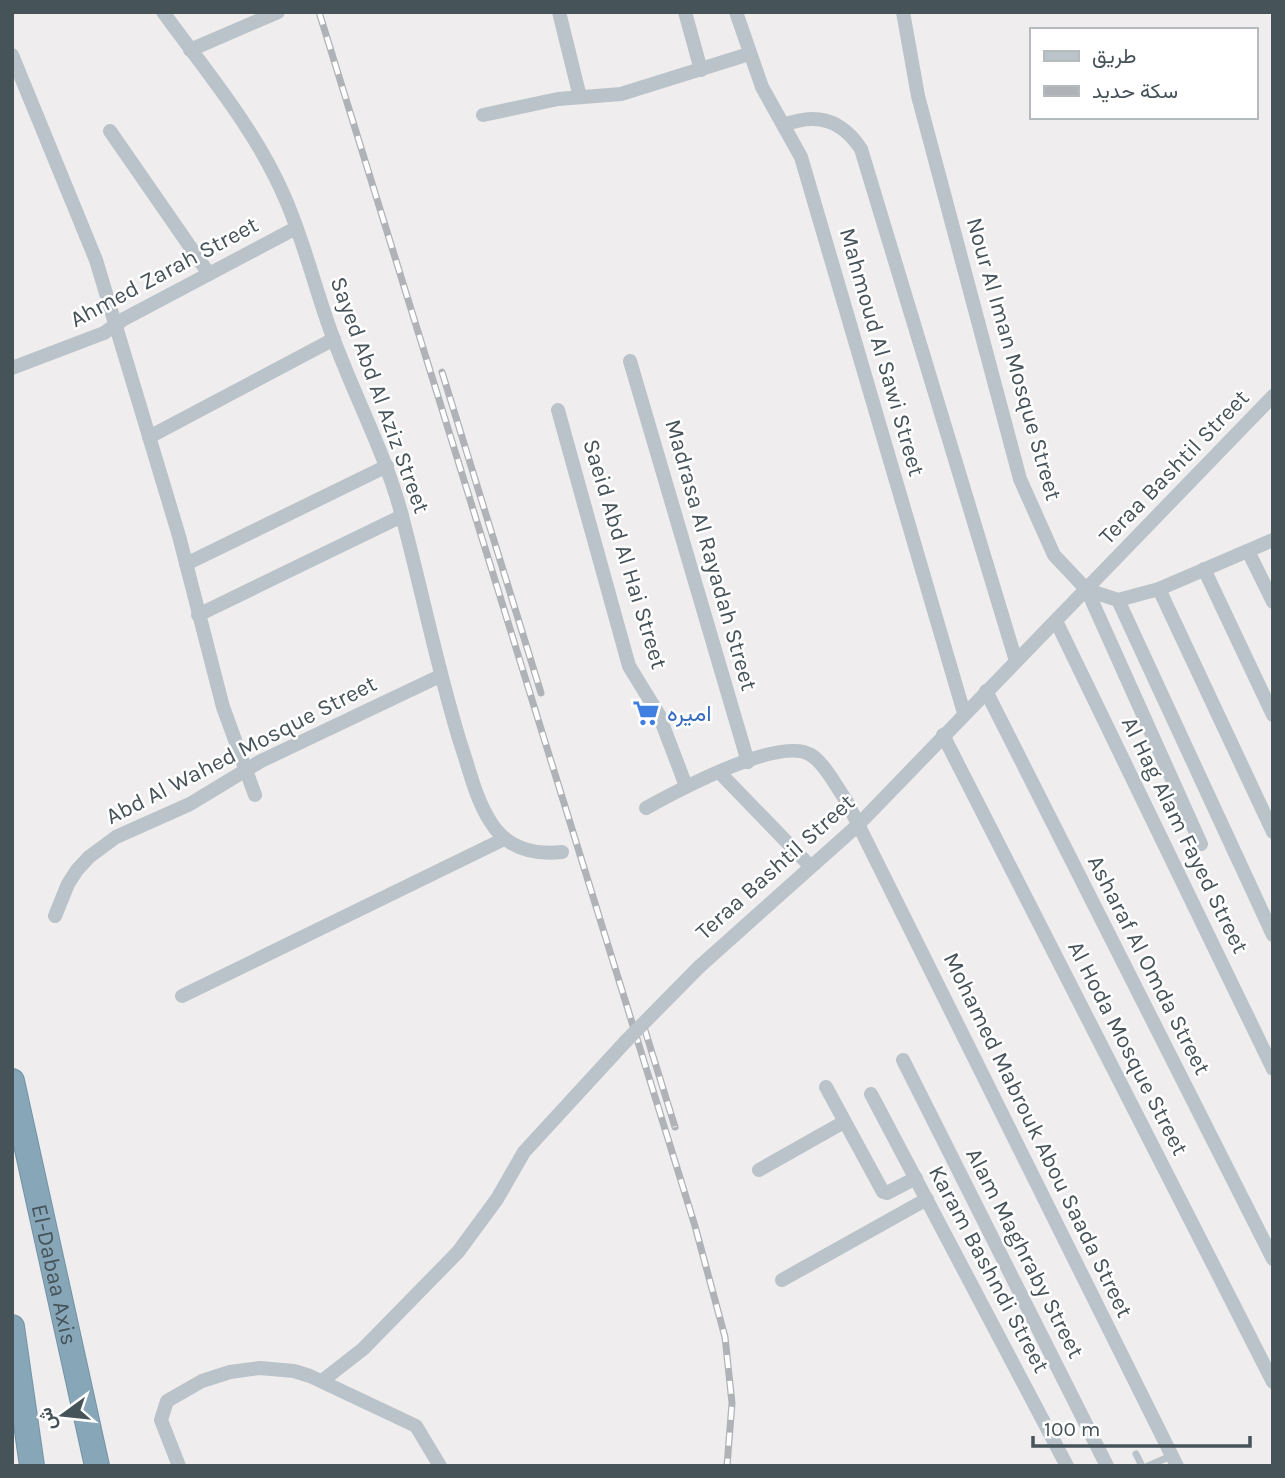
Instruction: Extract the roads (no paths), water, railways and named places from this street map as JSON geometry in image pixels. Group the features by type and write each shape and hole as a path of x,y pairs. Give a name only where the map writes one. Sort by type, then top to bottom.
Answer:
{"highway":[{"name":"El-Dabaa Axis","path":"12,1082 97,1466"},
{"path":"12,1327 32,1466"}],"street":[{"name":"Sayed Abd Al Aziz Street","path":"163,12 272,171 296,228 334,339 387,466 402,516 440,676 476,791 490,821 504,839"},
{"path":"190,50 278,12"},
{"path":"559,12 580,97"},
{"path":"685,12 701,70"},
{"name":"Mahmoud Al Sawi Street","path":"736,12 762,87 801,157 964,712"},
{"path":"897,12 906,40"},
{"name":"Nour Al Iman Mosque Street","path":"903,12 918,96 1020,479 1054,555 1087,590 1118,600"},
{"path":"483,115 580,97 621,94 749,54"},
{"path":"12,55 30,105 86,233 186,564 223,707 256,795"},
{"path":"785,125 801,118 828,120 851,134 861,149 1016,661"},
{"path":"110,131 209,274"},
{"name":"Ahmed Zarah Street","path":"12,368 104,333 296,228"},
{"path":"149,437 334,339"},
{"name":"Madrasa Al Rayadah Street","path":"630,361 748,762"},
{"name":"Teraa Bashtil Street","path":"321,1381 363,1349 458,1252 497,1199 524,1152 626,1041 699,967 858,825 964,712 1087,590 1273,396"},
{"name":"Saeid Abd Al Hai Street","path":"558,410 629,666 659,715 686,786"},
{"path":"186,564 387,466"},
{"path":"198,615 402,516"},
{"path":"1273,540 1159,589 1118,600 1273,934"},
{"path":"1248,551 1273,602"},
{"path":"1204,569 1273,715"},
{"path":"1159,589 1273,832"},
{"path":"1087,590 1201,844"},
{"name":"Al Hag Alam Fayed Street","path":"1056,621 1273,1069"},
{"name":"Abd Al Wahed Mosque Street","path":"55,916 68,884 89,857 102,846 190,804 245,769 440,676"},
{"name":"Asharaf Al Omda Street","path":"986,691 1273,1259"},
{"name":"Al Hoda Mosque Street","path":"943,735 1273,1382"},
{"path":"646,808 686,786 748,762 789,750 802,750 813,756 847,802 858,825"},
{"path":"720,773 810,866"},
{"name":"Mohamed Mabrouk Abou Saada Street","path":"858,825 1175,1461"},
{"path":"182,996 504,839 522,849 542,854 562,852"},
{"name":"Alam Maghraby Street","path":"903,1060 1107,1466"},
{"path":"826,1087 884,1194 916,1178"},
{"name":"Karam Bashndi Street","path":"871,1094 1067,1466"},
{"path":"759,1170 844,1122"},
{"path":"782,1280 927,1199"},
{"path":"179,1466 161,1420 162,1410 170,1398 209,1379 245,1369 294,1371 416,1426 440,1466"}],"lane":[{"path":"1136,1454 1142,1466"},
{"path":"1148,1466 1175,1461"}],"railway":[{"path":"319,12 695,1226 725,1337 732,1403 727,1466"},
{"path":"442,372 541,693"},
{"path":"644,1027 675,1127"}],"place":[{"name":"اميره","path":"646,713"}]}
